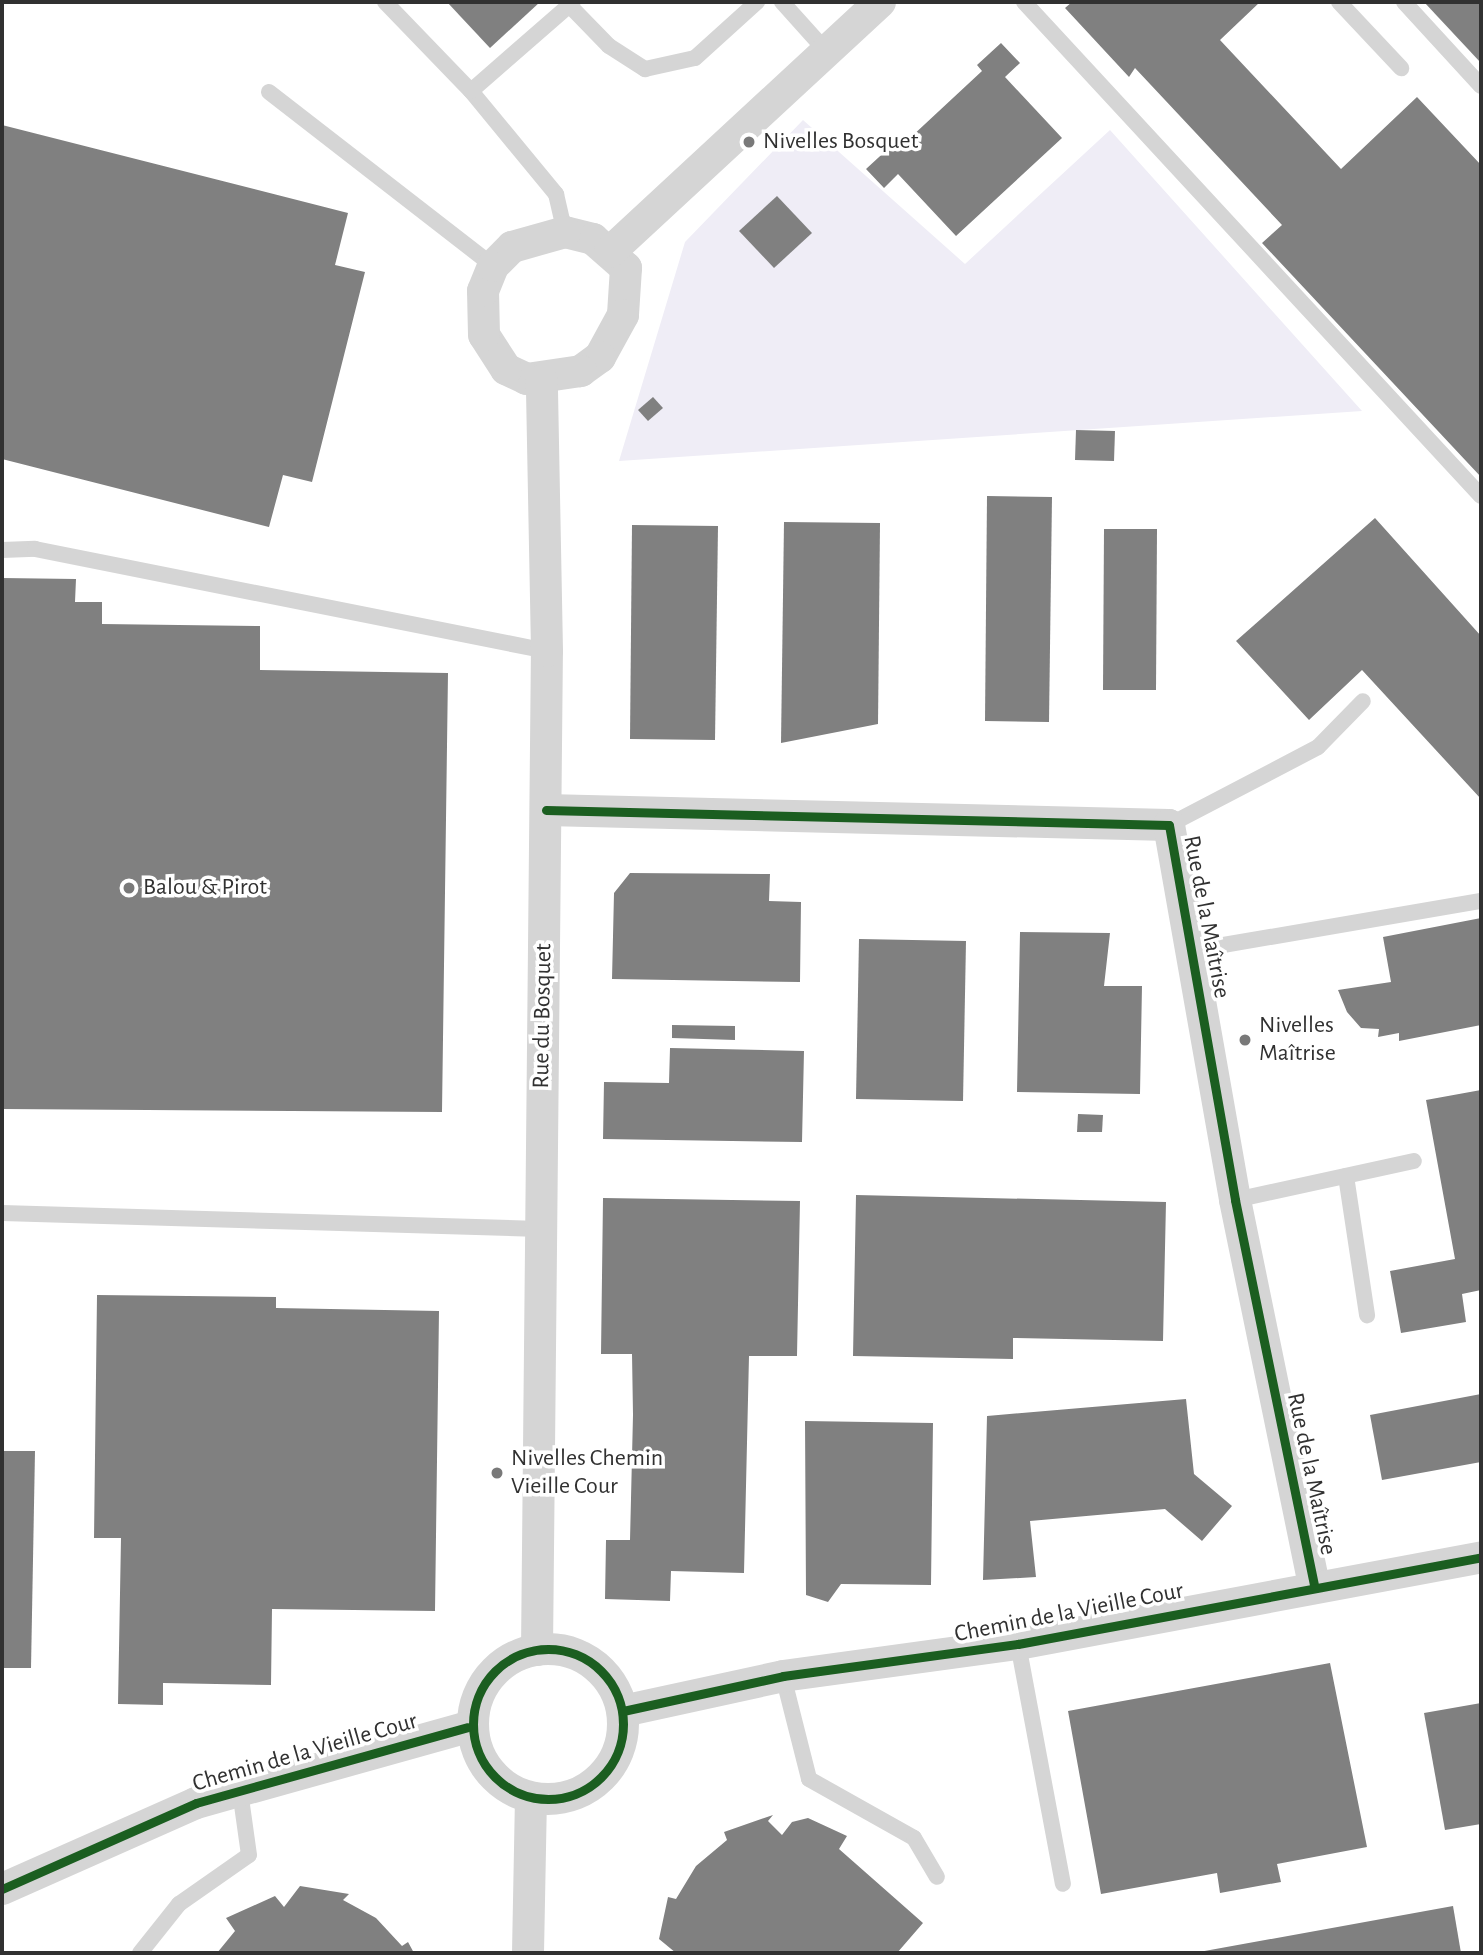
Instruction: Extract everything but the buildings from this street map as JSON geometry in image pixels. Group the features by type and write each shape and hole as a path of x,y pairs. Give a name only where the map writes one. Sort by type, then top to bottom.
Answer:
{"street":[{"path":"610,252 880,2"},
{"path":"565,232 610,252 626,268 623,316 613,339 580,371 542,381 506,369 484,335 480,308 493,266 512,247 565,232"},
{"name":"Rue du Bosquet","path":"537,1650 547,651 542,381"},
{"name":"Rue de la Maîtrise","path":"546,810 1169,825 1194,950 1235,1200 1314,1586"},
{"name":"Chemin de la Vieille Cour","path":"623,1711 783,1676 1018,1644 1314,1586 1481,1558"},
{"path":"537,1650 586,1657 606,1674 623,1711 616,1755 600,1778 578,1792 531,1802 485,1764 468,1727 484,1684 501,1664 537,1650"},
{"name":"Chemin de la Vieille Cour","path":"2,1889 196,1803 468,1727"},
{"path":"528,1953 531,1802"}],"lane":[{"path":"385,2 471,91 556,194 565,232"},
{"path":"471,91 571,3 609,46 645,69 695,58 757,2"},
{"path":"782,2 827,52"},
{"path":"1024,2 1481,496"},
{"path":"1339,2 1401,68"},
{"path":"1404,2 1481,86"},
{"path":"269,92 493,266"},
{"path":"2,550 35,550 547,651"},
{"path":"1169,825 1318,747 1363,701"},
{"path":"1194,950 1481,901"},
{"path":"1235,1200 1414,1161"},
{"path":"1346,1176 1367,1315"},
{"path":"2,1213 540,1229"},
{"path":"1018,1644 1063,1884"},
{"path":"783,1676 809,1779 914,1838 937,1877"},
{"path":"140,1953 179,1904 249,1855 240,1791"}],"shaded area":[{"path":"803,120 965,264 1110,130 1362,411 619,461 685,242"}],"cycle path":[{"path":"546,810 1169,825 1235,1200 1314,1586"},
{"path":"623,1711 783,1676 1018,1644 1481,1557"},
{"path":"548,1649 577,1655 601,1671 617,1695 623,1724 617,1753 601,1777 577,1793 548,1799 519,1793 495,1777 479,1753 473,1724 479,1695 495,1671 519,1655 548,1649"},
{"path":"2,1889 196,1803 468,1727"}],"place":[{"name":"Nivelles Bosquet","path":"749,142"},
{"name":"Balou & Pirot","path":"129,888"},
{"name":"Nivelles Maîtrise","path":"1245,1040"},
{"name":"Nivelles Chemin Vieille Cour","path":"497,1473"}]}
